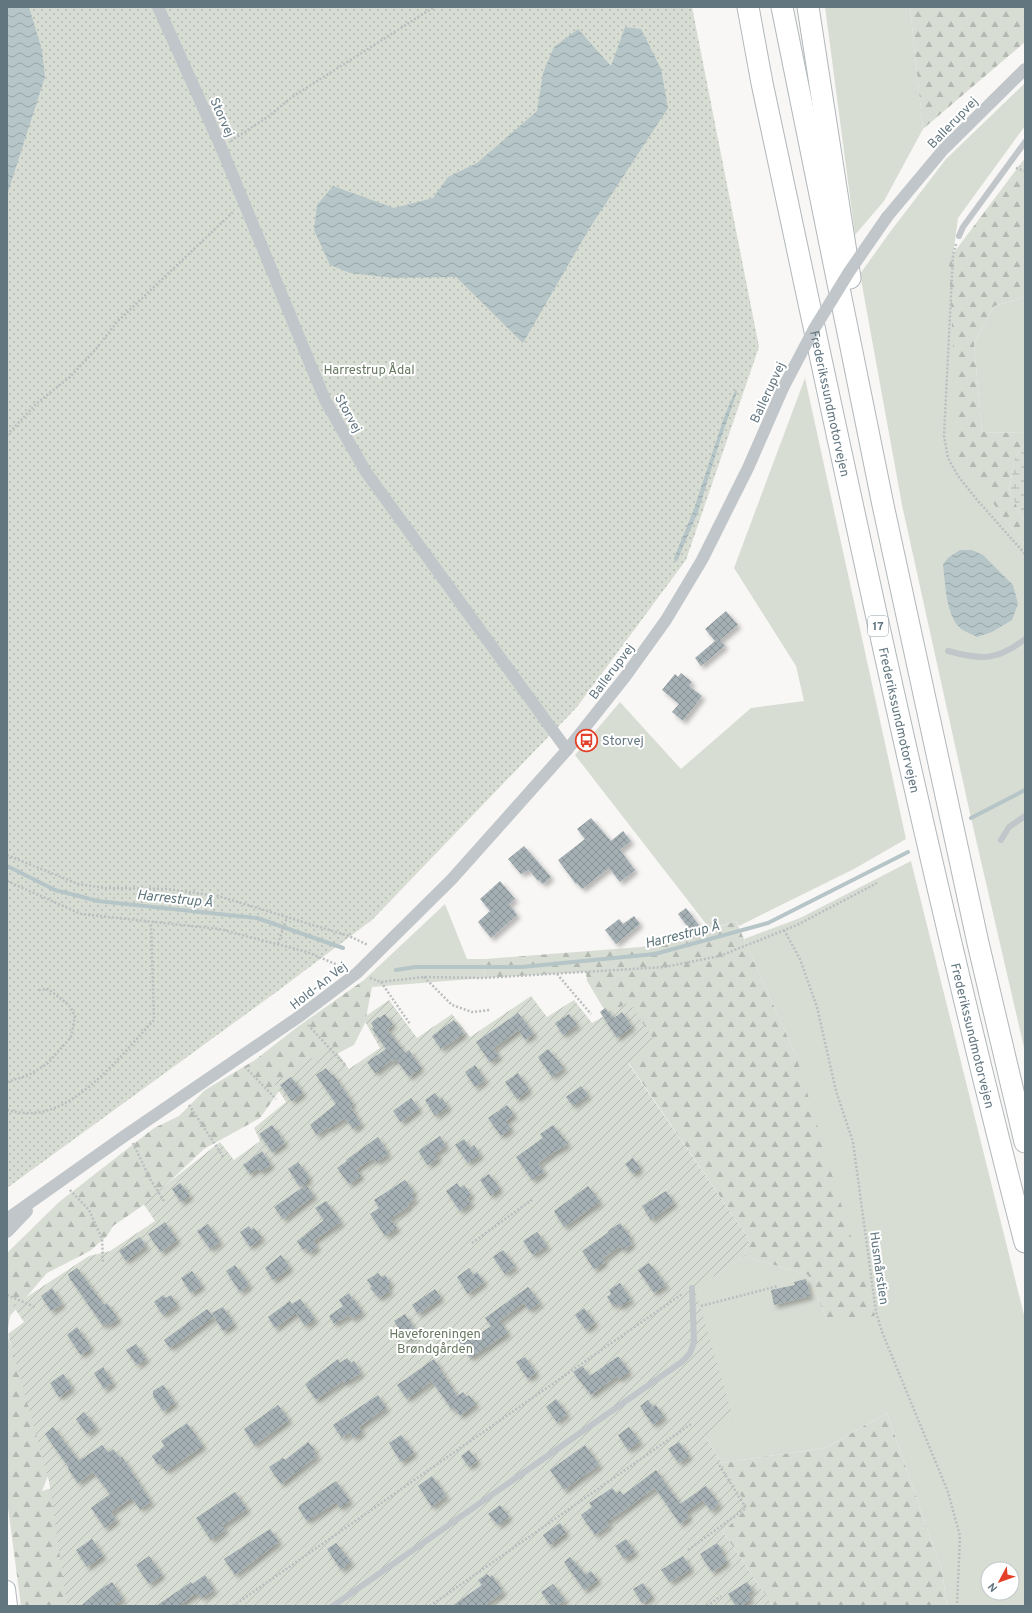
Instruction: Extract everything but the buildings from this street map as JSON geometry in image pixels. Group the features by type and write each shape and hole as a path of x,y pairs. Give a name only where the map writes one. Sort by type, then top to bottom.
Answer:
{"highway":[{"name":"Frederikssundmotorvejen","path":"748,7 770,122 874,611 987,1095 1025,1242"},
{"name":"Frederikssundmotorvejen","path":"782,7 857,379 978,943 1025,1142"},
{"path":"808,7 852,294 857,379"}],"street":[{"name":"Storvej","path":"158,7 221,147 325,400 366,472 567,750"},
{"name":"Ballerupvej","path":"567,750 625,677 674,606 702,560 748,468 783,388 814,329 849,272 887,217 943,150 1025,69"},
{"name":"Hold-An Vej","path":"7,1219 128,1133 300,1016 357,973 452,879 567,750"},
{"name":"Hold-An Vej","path":"7,1232 44,1193"},
{"path":"7,1589 9,1606"}],"lane":[{"path":"959,236 963,227 1025,142"},
{"path":"948,651 972,658 992,657 1013,648 1025,639"},
{"path":"1001,840 1010,828 1025,816"},
{"path":"333,1606 683,1361 690,1353 694,1342 692,1288"}],"path":[{"path":"221,147 269,116 292,97 434,7"},
{"path":"7,436 38,403 70,377 96,349 117,322 243,202"},
{"path":"959,236 953,255 946,372 944,436 948,458 958,476 978,501 1025,554"},
{"path":"7,855 78,884 105,888 167,889 218,896 349,936 379,951"},
{"path":"7,881 81,914 151,923 219,929 307,952 381,982 424,977 484,978 665,967 720,956 784,930 839,904 877,883"},
{"path":"278,944 287,917"},
{"path":"7,1110 21,1113 41,1112 57,1106 81,1092 106,1072 154,1020 151,923"},
{"name":"Husmårstien","path":"784,930 800,959 817,1007 836,1091 852,1142 876,1312 882,1332 948,1492 960,1536 957,1606"},
{"path":"557,974 591,1014"},
{"path":"424,977 452,1005 472,1012 490,1010"},
{"path":"381,982 410,1024"},
{"path":"7,1082 29,1075 47,1064 71,1037 75,1016 69,1005 48,989 39,990"},
{"path":"300,1016 346,1066"},
{"path":"237,1060 276,1099"},
{"path":"183,1097 224,1158"},
{"path":"128,1133 150,1179 164,1201"},
{"path":"61,1181 89,1210 102,1239 103,1262"},
{"path":"472,1243 533,1199"},
{"path":"692,1309 778,1286"},
{"path":"232,1606 558,1379 692,1288"},
{"path":"7,1296 35,1307"},
{"path":"430,1606 691,1424"},
{"path":"688,1550 746,1508 718,1463"},
{"path":"707,1606 721,1596"}],"green space":[{"name":"Harrestrup Ådal","path":"7,7 692,7 759,347 686,560 577,707 372,920 275,993 7,1188"},
{"path":"825,7 910,7 923,129 884,201 855,235"},
{"path":"910,7 1025,7 1025,42 923,129"},
{"path":"1025,83 1025,126 958,218 953,255 959,456 1025,546 1025,1052 971,818 902,505 860,274 946,159"},
{"path":"1025,158 1025,297 994,306 974,344 982,432 1025,433 1025,443 1015,458 1009,490 1025,523 1025,546 958,456 949,259"},
{"path":"1025,297 1025,433 982,432 974,344 994,306"},
{"path":"805,378 906,839 854,869 739,926 736,921 710,929 575,755 620,702 681,769 751,708 804,701 796,666 734,568"},
{"path":"1025,443 1025,523 1009,490 1015,458"},
{"path":"911,861 1025,1319 1025,1606 947,1606 942,1571 887,1413 825,1448 721,1463 705,1436 695,1288 744,1256 808,1275 827,1320 796,1056 744,939 800,918"},
{"path":"445,904 467,959 485,959 484,978 372,987 364,980"},
{"path":"736,921 796,1056 875,1316 827,1320 808,1275 744,1256 749,1239 628,1062 607,1014 587,981 586,972 484,978 485,959 654,946 689,937"},
{"path":"364,980 372,987 365,1023 354,1045 300,1073 282,1087 260,1118 204,1149 148,1202 113,1226 107,1236 90,1251 47,1273 10,1316 7,1334 7,1253 59,1202 154,1128 179,1116 205,1090 255,1060 296,1028"},
{"name":"Haveforeningen Brøndgården","path":"531,996 547,1017 574,1000 592,1023 629,1002 656,1043 628,1063 749,1239 744,1256 695,1289 733,1417 705,1436 748,1507 723,1532 773,1606 67,1606 49,1481 8,1334 24,1322 13,1306 89,1256 110,1251 155,1221 143,1203 220,1142 234,1160 260,1141 254,1128 286,1102 274,1083 332,1045 349,1069 380,1048 363,1018 389,1000 417,1038 452,1014 470,1037"},
{"path":"7,1334 31,1401 50,1471 42,1491 69,1483 76,1606 21,1606 7,1500"},
{"path":"887,1413 942,1571 947,1606 773,1606 723,1532 746,1508 721,1463 825,1448"}],"water":[{"path":"7,7 29,7 42,50 45,77 7,195"},
{"path":"625,27 641,29 661,69 668,108 589,229 523,343 456,277 394,278 350,273 330,265 314,230 317,205 333,186 394,208 433,198 448,177 477,163 537,111 543,73 554,47 578,29 611,66"},
{"path":"736,389 737,392 698,512 677,561 675,562 674,558 694,509 724,417"},
{"path":"960,550 972,550 983,555 1013,585 1018,604 1012,620 992,632 977,637 964,631 958,626 951,613 947,596 943,564 949,557"}],"waterway":[{"name":"Harrestrup Å","path":"971,818 1025,790"},
{"name":"Harrestrup Å","path":"396,970 415,967 522,967 655,954 768,923 908,852"},
{"name":"Harrestrup Å","path":"7,866 55,890 98,901 257,918 343,948"}],"place":[{"name":"Storvej","path":"586,740"}]}
